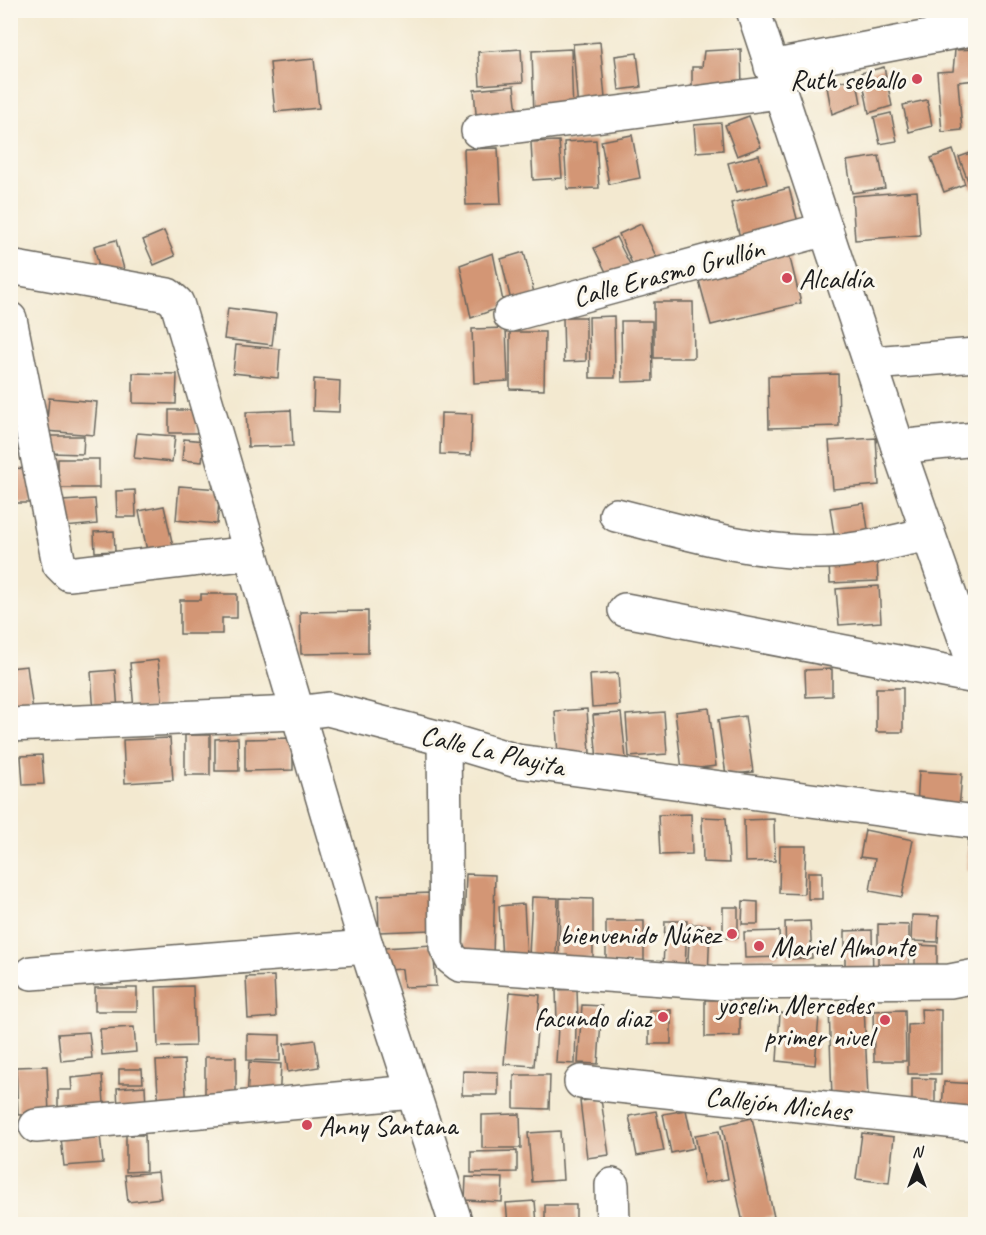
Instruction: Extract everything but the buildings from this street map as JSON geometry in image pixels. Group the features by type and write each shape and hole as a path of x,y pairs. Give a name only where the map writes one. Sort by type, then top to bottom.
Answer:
{"street":[{"path":"753,10 898,447 975,670"},
{"path":"478,131 775,79 975,28"},
{"name":"Calle Erasmo Grullón","path":"510,315 826,229"},
{"path":"10,267 168,295 177,303 296,713 367,947 456,1224"},
{"path":"10,318 59,564 62,568 69,573 251,553"},
{"path":"872,363 975,355"},
{"path":"898,447 975,439"},
{"path":"616,515 746,546 816,552 870,547 928,534"},
{"path":"625,610 975,676"},
{"name":"Calle La Playita","path":"10,725 296,713 328,709 444,739 517,762 975,822"},
{"path":"444,739 446,947 451,958 460,965 721,983 950,981 975,976"},
{"path":"32,973 367,947"},
{"name":"Callejón Miches","path":"581,1082 975,1124"},
{"path":"36,1126 413,1092"},
{"path":"612,1185 613,1224"}],"place":[{"name":"Ruth seballo","path":"917,79"},
{"name":"Alcaldía","path":"787,278"},
{"name":"bienvenido Núñez","path":"732,934"},
{"name":"Mariel Almonte","path":"759,946"},
{"name":"facundo diaz","path":"663,1017"},
{"name":"yoselin Mercedes primer nivel","path":"885,1020"},
{"name":"Anny Santana","path":"307,1125"}]}
